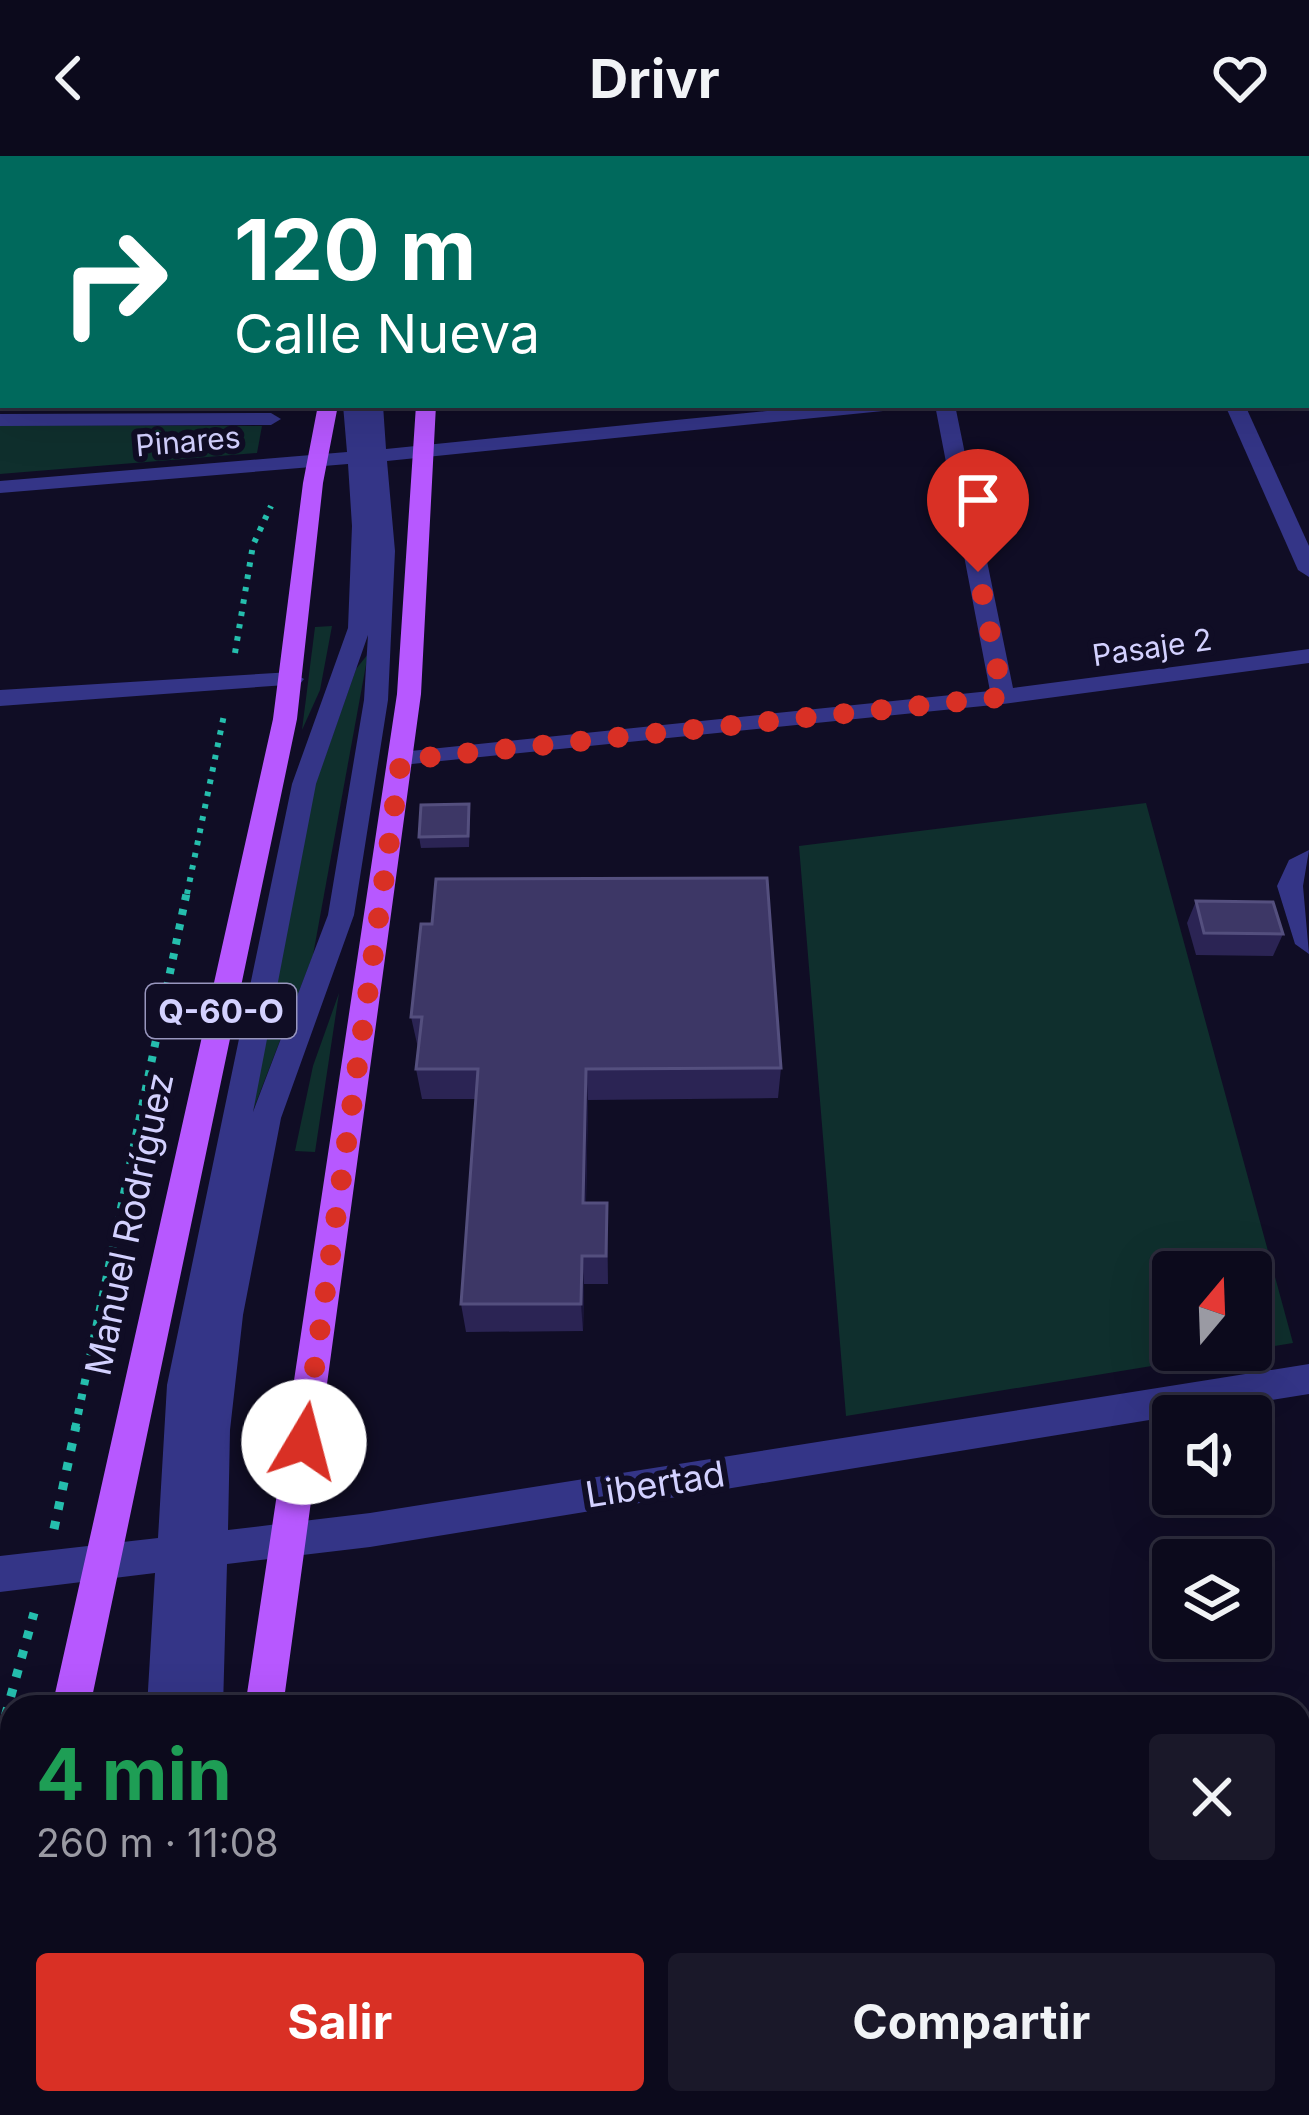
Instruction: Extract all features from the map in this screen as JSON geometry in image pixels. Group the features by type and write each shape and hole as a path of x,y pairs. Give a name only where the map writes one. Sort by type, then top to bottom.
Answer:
{"main road":[{"name":"Manuel Rodríguez","path":"74,1695 292,679 315,460 327,408"},
{"path":"266,1695 401,760 414,640 427,408"}],"street":[{"path":"167,1695 174,1625 191,1551 256,1164 277,1085 340,915 373,721 385,589 366,456 354,408"},
{"path":"203,1695 184,1385 304,784 359,628 362,503 373,408"},
{"name":"Pinares","path":"0,487 421,452 754,412 828,408"},
{"path":"946,408 1003,697"},
{"path":"1236,408 1309,570"},
{"path":"0,420 63,412 271,419"},
{"name":"Pasaje 2","path":"401,760 1003,697 1309,656"},
{"path":"0,698 292,679"},
{"path":"1309,859 1292,870 1288,880 1309,944"},
{"name":"Libertad","path":"0,1574 289,1540 1309,1379"}],"path":[{"path":"11,1695 45,1569 230,683 254,545 275,496 280,463"}],"green space":[{"path":"0,425 262,426 257,453 0,474"},
{"path":"332,626 320,690 302,730 315,627"},
{"path":"368,654 313,955 252,1113 314,788 356,669"},
{"path":"1146,803 1268,1251 1152,1251 1152,1366 846,1416 799,846"},
{"path":"339,993 315,1152 295,1151 313,1066"},
{"path":"1272,1266 1293,1343 1272,1346"}],"building":[{"path":"469,804 468,836 419,837 421,805"},
{"path":"767,878 781,1068 586,1069 583,1203 607,1203 606,1256 582,1256 581,1304 461,1304 478,1069 416,1069 422,1017 411,1017 421,924 432,924 436,879"},
{"path":"1196,901 1273,902 1283,934 1204,933"}],"route":[{"path":"304,1442 401,760 1003,697 978,572"}]}
